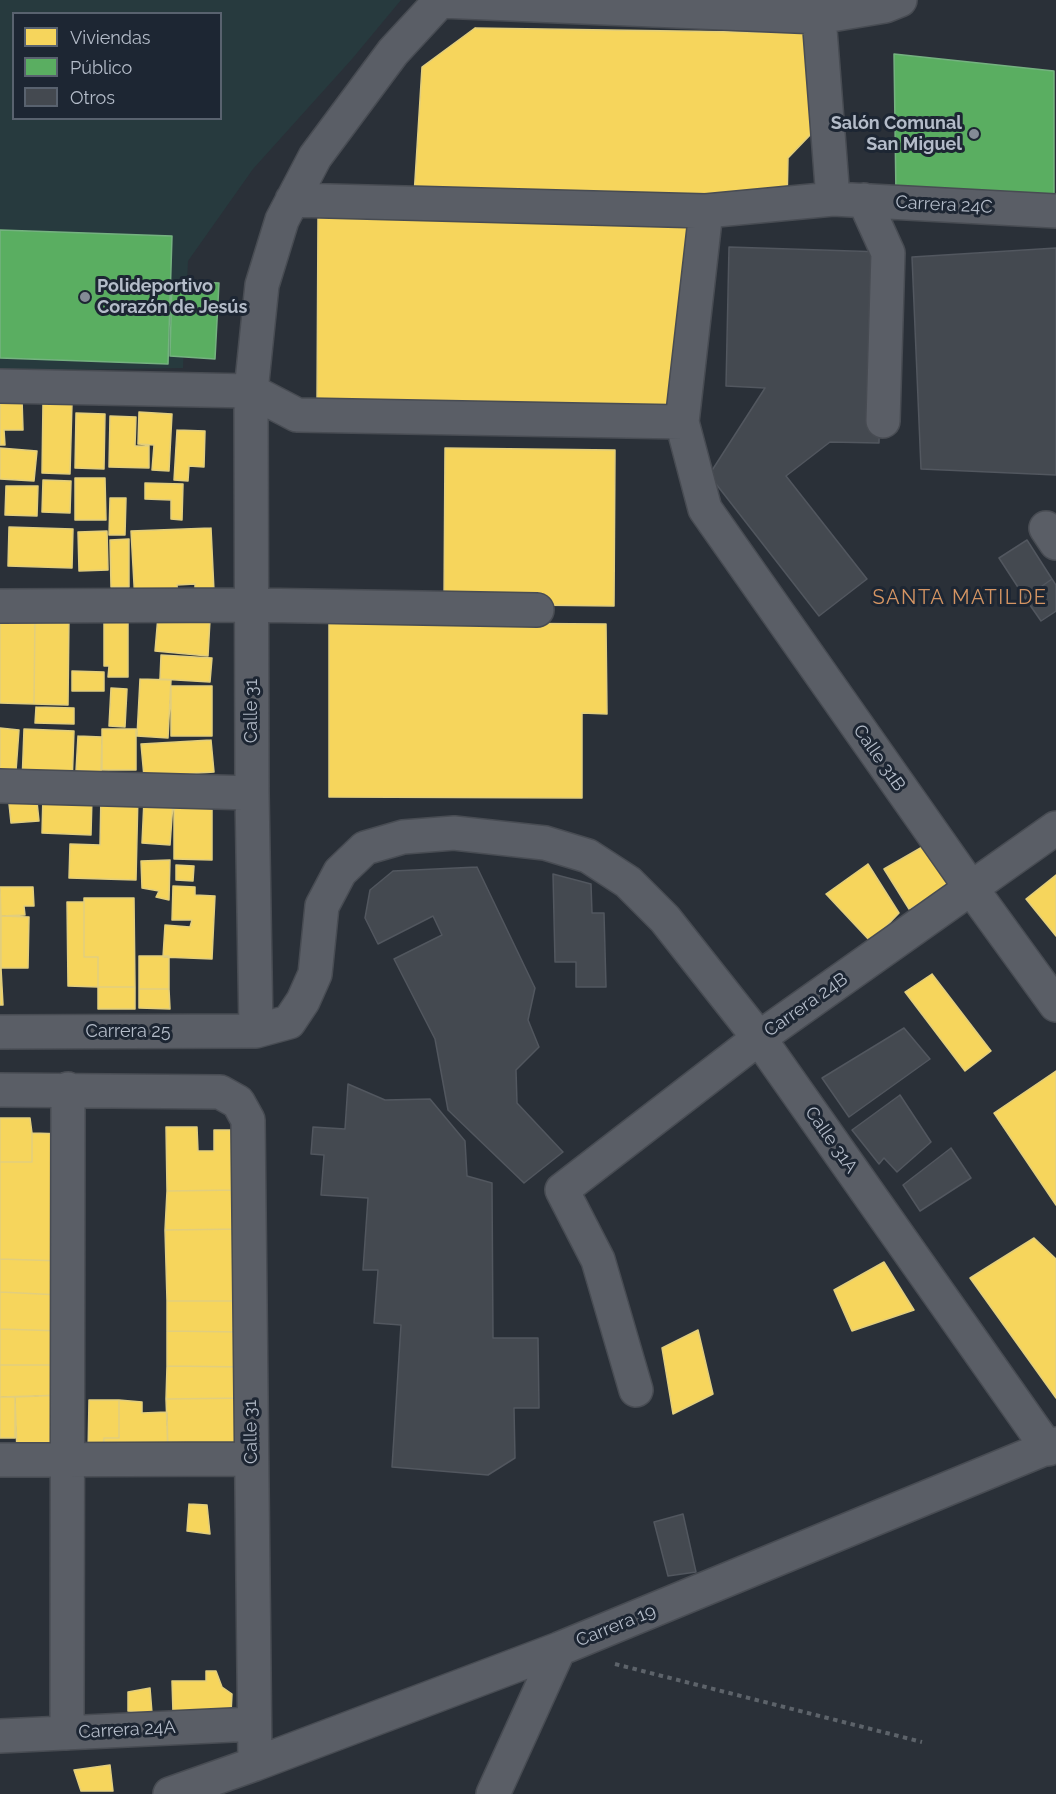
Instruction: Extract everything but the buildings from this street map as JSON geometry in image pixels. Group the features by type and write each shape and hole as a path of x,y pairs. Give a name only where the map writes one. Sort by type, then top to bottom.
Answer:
{"street":[{"path":"441,0 816,8 885,6 900,0"},
{"name":"Calle 31","path":"256,1031 252,793 251,391 262,285 282,220 315,157 393,52 441,0"},
{"path":"816,8 848,200 888,254 883,421"},
{"name":"Carrera 24C","path":"292,200 706,211 848,200 1056,211"},
{"path":"0,386 251,391 297,416 682,422 706,211"},
{"name":"Calle 31B","path":"682,422 705,509 1056,1005"},
{"path":"0,606 252,605 537,610"},
{"path":"0,786 252,793"},
{"name":"Carrera 24B","path":"636,1390 598,1260 562,1190 759,1038 1056,828"},
{"name":"Carrera 25","path":"0,1032 256,1031 289,1022 303,1001 315,974 322,906 339,872 364,848 403,837 454,833 545,843 588,856"},
{"name":"Calle 31A","path":"588,856 628,882 665,919 759,1038 1052,1446"},
{"path":"0,1090 68,1089 67,1733"},
{"name":"Calle 31","path":"68,1089 220,1092 238,1102 248,1120 255,1764"},
{"name":"Carrera 19","path":"170,1794 559,1649 1052,1446"},
{"path":"0,1461 251,1460"},
{"path":"493,1794 559,1649"},
{"name":"Carrera 24A","path":"0,1736 254,1724"}],"path":[{"path":"559,1649 922,1742"}],"green space":[{"path":"0,0 401,0 352,59 253,169 188,261 183,368 0,371"}],"place":[{"name":"Salón Comunal San Miguel","path":"974,134"},
{"name":"Polideportivo Corazón de Jesús","path":"85,297"}],"district":[{"name":"SANTA MATILDE","path":"960,598"}]}
